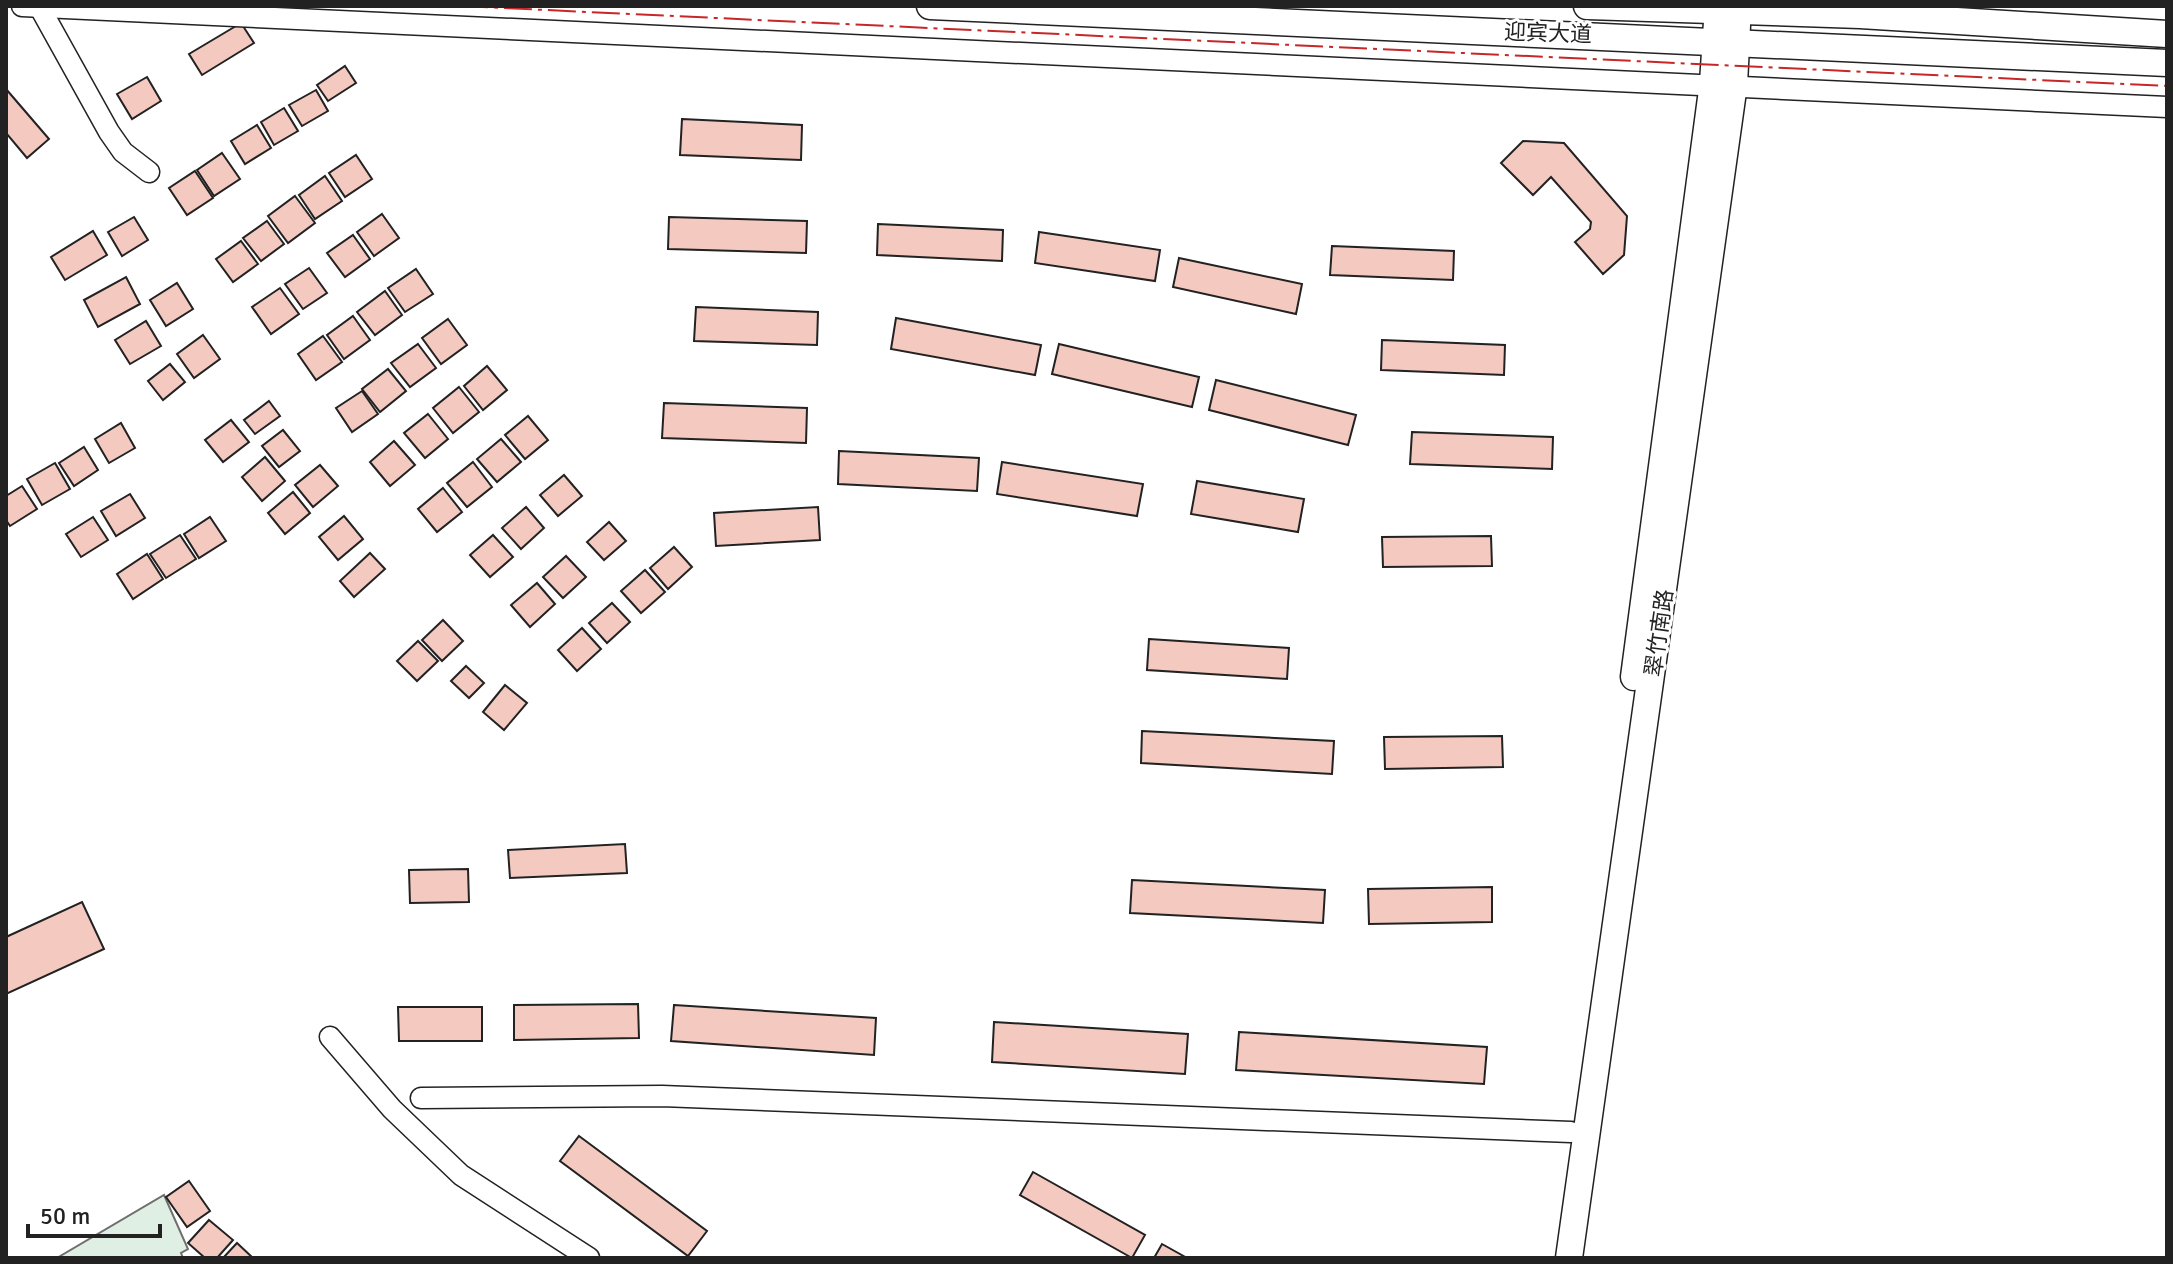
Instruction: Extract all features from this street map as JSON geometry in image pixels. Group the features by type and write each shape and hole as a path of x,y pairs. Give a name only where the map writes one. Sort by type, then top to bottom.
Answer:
{"main road":[{"name":"迎宾大道","path":"930,6 1169,12 2167,63"},
{"name":"迎宾大道","path":"1587,6 1860,15 2167,34"},
{"name":"翠竹南路","path":"1569,1258 1723,84 1728,9"},
{"name":"翠竹南路","path":"1552,1258 1723,84"}],"street":[{"path":"22,6 2167,107"},
{"path":"39,6 116,142 149,172"},
{"path":"330,1037 392,1109 461,1175 589,1258"},
{"path":"421,1098 662,1096 1571,1132"}],"green space":[{"path":"164,1195 188,1249 181,1253 183,1258 57,1258"}],"building":[{"path":"241,23 254,43 202,75 189,54"},
{"path":"345,66 356,83 328,101 317,85"},
{"path":"147,77 161,101 132,119 117,94"},
{"path":"6,89 49,139 27,158 6,133"},
{"path":"316,90 328,111 302,126 289,105"},
{"path":"284,108 298,131 274,145 261,122"},
{"path":"682,119 802,125 801,160 680,155"},
{"path":"257,125 271,148 245,164 231,141"},
{"path":"1523,141 1564,143 1627,216 1624,255 1603,274 1575,242 1590,229 1591,222 1551,177 1533,195 1501,163"},
{"path":"222,153 240,179 214,196 197,170"},
{"path":"356,155 372,179 345,197 329,173"},
{"path":"195,171 213,198 187,215 169,188"},
{"path":"325,176 342,201 315,219 299,195"},
{"path":"295,196 315,223 288,243 268,216"},
{"path":"382,214 399,238 374,256 357,232"},
{"path":"134,217 148,240 122,256 108,232"},
{"path":"669,217 807,221 806,253 668,249"},
{"path":"267,221 284,244 261,261 243,238"},
{"path":"878,224 1003,230 1002,261 877,255"},
{"path":"93,231 107,255 65,280 51,257"},
{"path":"1039,232 1160,250 1155,281 1035,263"},
{"path":"353,235 370,259 345,277 327,253"},
{"path":"241,241 258,264 233,282 216,259"},
{"path":"1332,246 1454,251 1453,280 1330,275"},
{"path":"1179,258 1302,284 1296,314 1173,287"},
{"path":"309,268 327,293 303,309 285,284"},
{"path":"416,269 433,294 405,312 388,288"},
{"path":"126,277 140,304 98,327 84,300"},
{"path":"177,283 193,309 166,326 150,300"},
{"path":"280,288 299,314 271,334 252,307"},
{"path":"385,291 402,315 375,335 357,312"},
{"path":"696,307 818,312 817,345 694,341"},
{"path":"353,316 370,340 344,359 327,335"},
{"path":"896,318 1041,345 1035,375 891,349"},
{"path":"448,319 467,345 441,364 422,338"},
{"path":"146,321 161,346 130,364 115,340"},
{"path":"203,335 220,359 194,378 177,354"},
{"path":"323,336 342,362 316,380 298,354"},
{"path":"1382,340 1505,345 1504,375 1381,370"},
{"path":"418,344 436,368 410,387 391,363"},
{"path":"1059,344 1199,377 1192,407 1052,374"},
{"path":"170,364 185,382 163,400 148,381"},
{"path":"487,366 507,390 483,410 464,386"},
{"path":"388,369 406,391 380,412 362,389"},
{"path":"1216,380 1356,415 1348,445 1209,410"},
{"path":"459,387 479,412 453,433 433,408"},
{"path":"362,391 378,414 352,432 336,408"},
{"path":"269,401 280,416 255,434 244,420"},
{"path":"664,403 807,408 806,443 662,438"},
{"path":"428,414 448,439 425,458 404,433"},
{"path":"528,416 548,440 525,459 505,435"},
{"path":"231,420 249,442 223,462 205,440"},
{"path":"121,423 135,448 109,463 95,439"},
{"path":"283,430 300,451 279,467 262,446"},
{"path":"1412,432 1553,437 1552,469 1410,464"},
{"path":"501,439 521,462 497,482 477,459"},
{"path":"394,441 415,465 390,486 370,462"},
{"path":"84,447 98,470 74,486 59,463"},
{"path":"839,451 979,458 977,491 838,484"},
{"path":"265,457 285,481 262,501 242,477"},
{"path":"473,462 492,487 467,507 447,483"},
{"path":"1002,462 1143,484 1137,516 997,494"},
{"path":"55,463 70,489 42,505 27,479"},
{"path":"320,465 338,486 313,507 295,485"},
{"path":"564,475 582,496 558,516 540,495"},
{"path":"1197,481 1304,499 1298,532 1191,514"},
{"path":"22,486 37,509 10,526 6,520 6,496"},
{"path":"443,488 462,512 437,532 418,509"},
{"path":"293,492 310,513 285,534 268,513"},
{"path":"130,494 145,518 116,536 101,511"},
{"path":"526,507 544,528 521,549 502,528"},
{"path":"818,507 820,540 716,546 714,513"},
{"path":"344,516 363,539 338,560 319,537"},
{"path":"93,517 108,540 81,557 66,534"},
{"path":"210,517 226,541 199,558 184,534"},
{"path":"609,522 626,541 604,560 587,542"},
{"path":"180,535 196,559 166,578 150,554"},
{"path":"493,535 513,557 490,577 470,555"},
{"path":"1491,536 1492,566 1383,567 1382,537"},
{"path":"674,547 692,567 668,589 650,568"},
{"path":"370,553 385,569 354,597 340,581"},
{"path":"147,554 163,579 133,599 117,574"},
{"path":"566,556 586,577 563,598 543,577"},
{"path":"645,570 665,592 641,613 621,591"},
{"path":"537,583 555,604 530,627 511,605"},
{"path":"612,603 630,622 607,643 589,623"},
{"path":"443,620 463,641 442,661 422,640"},
{"path":"582,628 601,649 577,671 558,650"},
{"path":"1149,639 1289,648 1287,679 1147,670"},
{"path":"418,641 438,661 417,681 397,661"},
{"path":"466,666 484,683 469,698 451,681"},
{"path":"505,685 527,703 504,730 483,712"},
{"path":"1142,731 1334,741 1332,774 1141,763"},
{"path":"1502,736 1503,767 1385,769 1384,737"},
{"path":"625,844 627,873 510,878 508,850"},
{"path":"468,869 469,902 410,903 409,870"},
{"path":"1132,880 1325,890 1323,923 1130,913"},
{"path":"1492,887 1492,922 1369,924 1368,889"},
{"path":"82,902 104,949 6,994 6,937"},
{"path":"638,1004 639,1038 514,1040 514,1005"},
{"path":"674,1005 876,1018 874,1055 671,1041"},
{"path":"398,1007 482,1007 482,1041 399,1041"},
{"path":"994,1022 1188,1034 1185,1074 992,1062"},
{"path":"1239,1032 1487,1047 1484,1084 1236,1070"},
{"path":"579,1136 707,1231 688,1256 560,1161"},
{"path":"1033,1172 1145,1235 1132,1258 1020,1195"},
{"path":"189,1181 210,1211 187,1227 166,1197"},
{"path":"209,1220 233,1240 217,1258 205,1258 188,1243"},
{"path":"237,1243 253,1258 223,1258"},
{"path":"1162,1244 1187,1258 1154,1258"}],"power":[{"path":"460,6 2167,86"}]}
